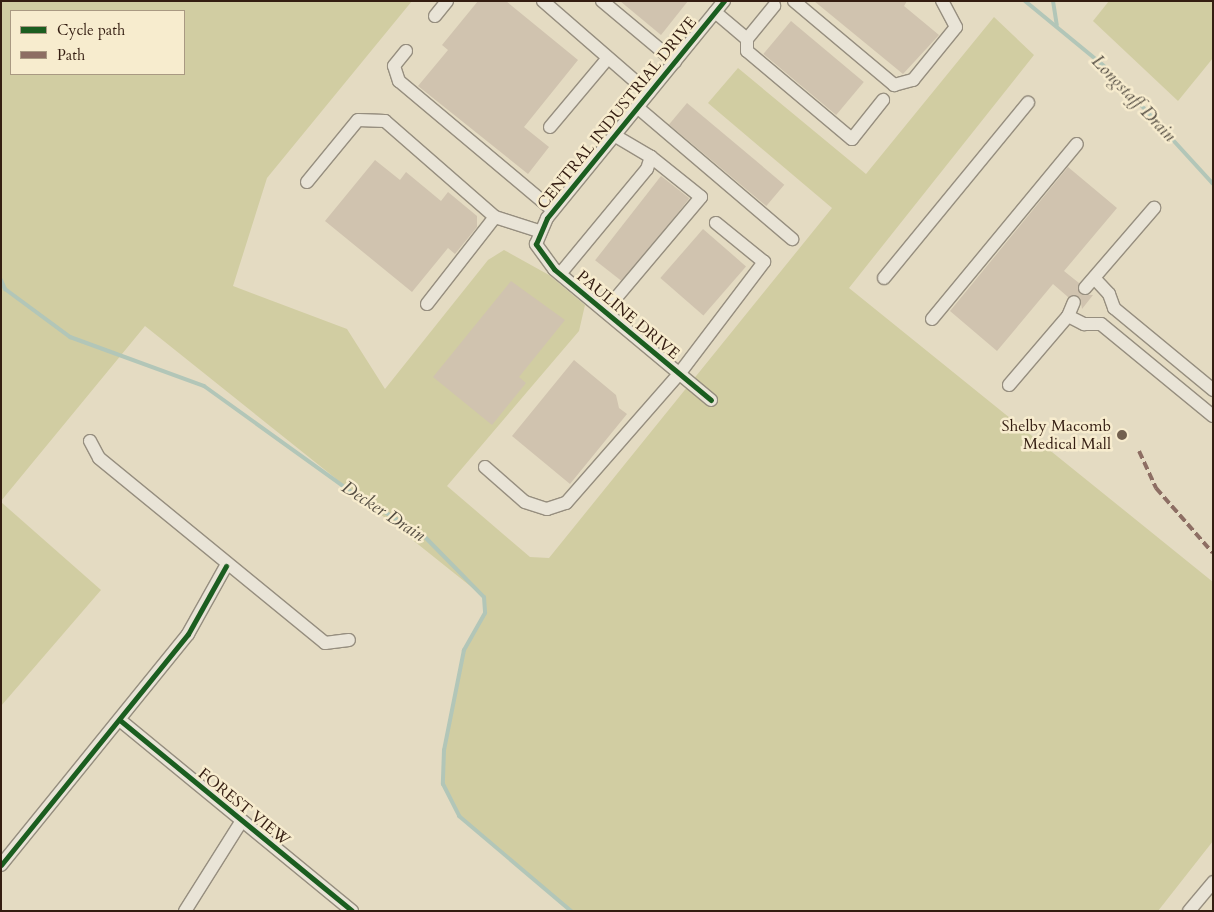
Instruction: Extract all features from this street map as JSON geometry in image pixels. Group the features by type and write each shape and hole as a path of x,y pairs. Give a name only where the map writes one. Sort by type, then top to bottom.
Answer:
{"street":[{"path":"435,16 447,1"},
{"path":"543,1 649,93"},
{"path":"602,1 675,62"},
{"name":"CENTRAL INDUSTRIAL DRIVE","path":"536,244 540,231 553,210 724,1"},
{"path":"794,1 894,85 913,80 956,27 942,1"},
{"path":"774,6 747,39 746,51 852,139 883,100"},
{"path":"715,12 747,39"},
{"path":"406,51 394,66 399,80 553,210"},
{"path":"550,127 608,58"},
{"path":"884,278 1028,103"},
{"path":"637,107 792,239"},
{"path":"307,182 358,120 385,122 495,217 540,231"},
{"path":"605,312 701,197 651,158 614,135"},
{"path":"932,319 1077,144"},
{"path":"560,274 647,169 651,158"},
{"path":"1085,288 1096,280 1154,208"},
{"path":"427,304 495,217"},
{"path":"485,467 525,502 547,509 566,503 679,374 764,262 716,223"},
{"name":"PAULINE DRIVE","path":"536,244 560,274 711,400"},
{"path":"1096,280 1109,294 1114,308 1213,390"},
{"path":"1009,385 1068,316 1074,302"},
{"path":"1068,316 1084,324 1101,324 1107,322 1114,308"},
{"path":"1101,324 1213,416"},
{"path":"1171,382 1184,366"},
{"path":"90,441 99,458 226,566 325,643 349,640"},
{"path":"1,865 121,721 188,634 226,566"},
{"name":"FOREST VIEW","path":"121,721 241,822 352,911"},
{"path":"185,911 241,822"},
{"path":"1189,911 1213,882"}],"shaded area":[{"path":"1,1 412,1 267,178 233,286 347,329 385,389 488,260 504,250 549,275 585,305 579,331 447,486 530,557 549,558 832,208 708,103 738,68 866,174 994,17 1034,55 849,288 1213,582 1213,841 1158,911 571,911 459,816 443,784 444,750 464,650 485,613 484,597 145,326 1,501"},
{"path":"1109,1 1213,1 1213,58 1178,101 1093,21"},
{"path":"1,502 101,590 1,706"}],"building":[{"path":"478,1 506,1 578,60 524,127 549,147 528,174 418,86 448,50 442,45"},
{"path":"620,1 688,1 661,35"},
{"path":"814,1 907,1 904,6 939,35 903,74"},
{"path":"791,21 864,82 836,115 763,54"},
{"path":"687,103 784,185 766,206 669,124"},
{"path":"375,160 400,180 406,172 441,201 448,192 477,216 477,227 455,254 448,248 412,292 325,221"},
{"path":"1068,167 1117,208 1064,271 1079,283 1080,294 1093,295 1082,309 1080,297 1068,297 1053,284 997,351 950,311"},
{"path":"661,176 689,198 623,282 595,260"},
{"path":"703,229 746,266 703,315 660,278"},
{"path":"511,281 565,320 519,377 526,383 492,425 433,377"},
{"path":"574,360 616,395 619,408 627,414 570,484 512,436"}],"waterway":[{"name":"Longstaff Drain","path":"1025,1 1109,70 1213,184"},
{"path":"1053,1 1057,25"},
{"name":"Decker Drain","path":"1,280 5,289 70,337 204,386 353,493 423,535 484,597 485,613 464,650 444,750 443,784 459,816 571,911"}],"marked path":[{"path":"1139,451 1156,488 1213,553"}],"cycle path":[{"path":"711,400 554,269 536,244 547,218 724,1"},
{"path":"1,865 188,634 226,566"},
{"path":"121,721 352,911"}],"place":[{"name":"Shelby Macomb Medical Mall","path":"1122,435"}]}
